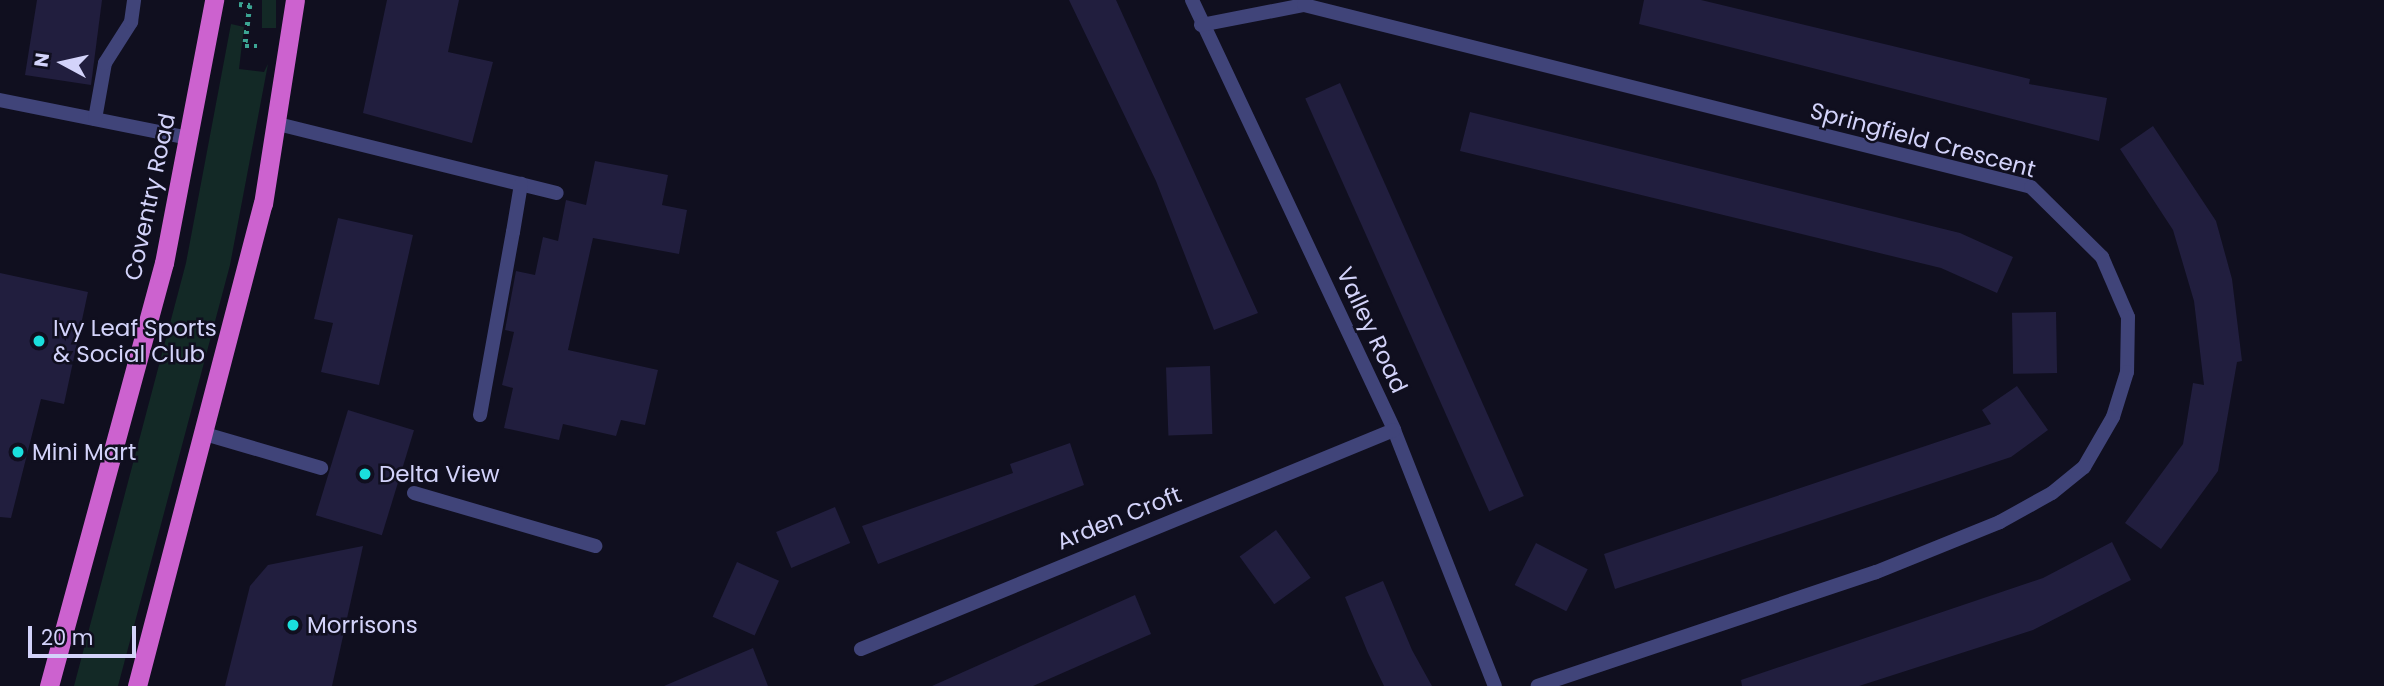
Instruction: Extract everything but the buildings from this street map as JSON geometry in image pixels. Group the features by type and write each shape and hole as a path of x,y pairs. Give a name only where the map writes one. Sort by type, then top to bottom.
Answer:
{"highway":[{"path":"137,686 205,434 278,124 295,0"},
{"name":"Coventry Road","path":"48,686 164,263 214,1"}],"street":[{"path":"95,120 105,63 131,22 134,0"},
{"name":"Valley Road","path":"1192,0 1201,25 1394,430 1495,686"},
{"name":"Springfield Crescent","path":"1201,25 1304,5 2031,187 2102,257 2127,317 2127,372 2113,417 2084,467 2052,493 2000,522 1876,572 1538,686"},
{"path":"0,100 188,138"},
{"path":"278,124 557,192"},
{"path":"480,415 521,184"},
{"name":"Arden Croft","path":"861,649 1394,430"},
{"path":"205,434 321,468"},
{"path":"414,493 595,546"}],"path":[{"path":"214,1 250,5 245,46 290,48"}],"green space":[{"path":"262,0 276,0 276,28 262,28"},
{"path":"231,24 244,27 239,69 264,72 268,64 230,265 118,686 74,686 186,263"}],"place":[{"name":"Ivy Leaf Sports & Social Club","path":"39,341"},
{"name":"Mini Mart","path":"18,452"},
{"name":"Delta View","path":"365,474"},
{"name":"Morrisons","path":"293,625"}]}
